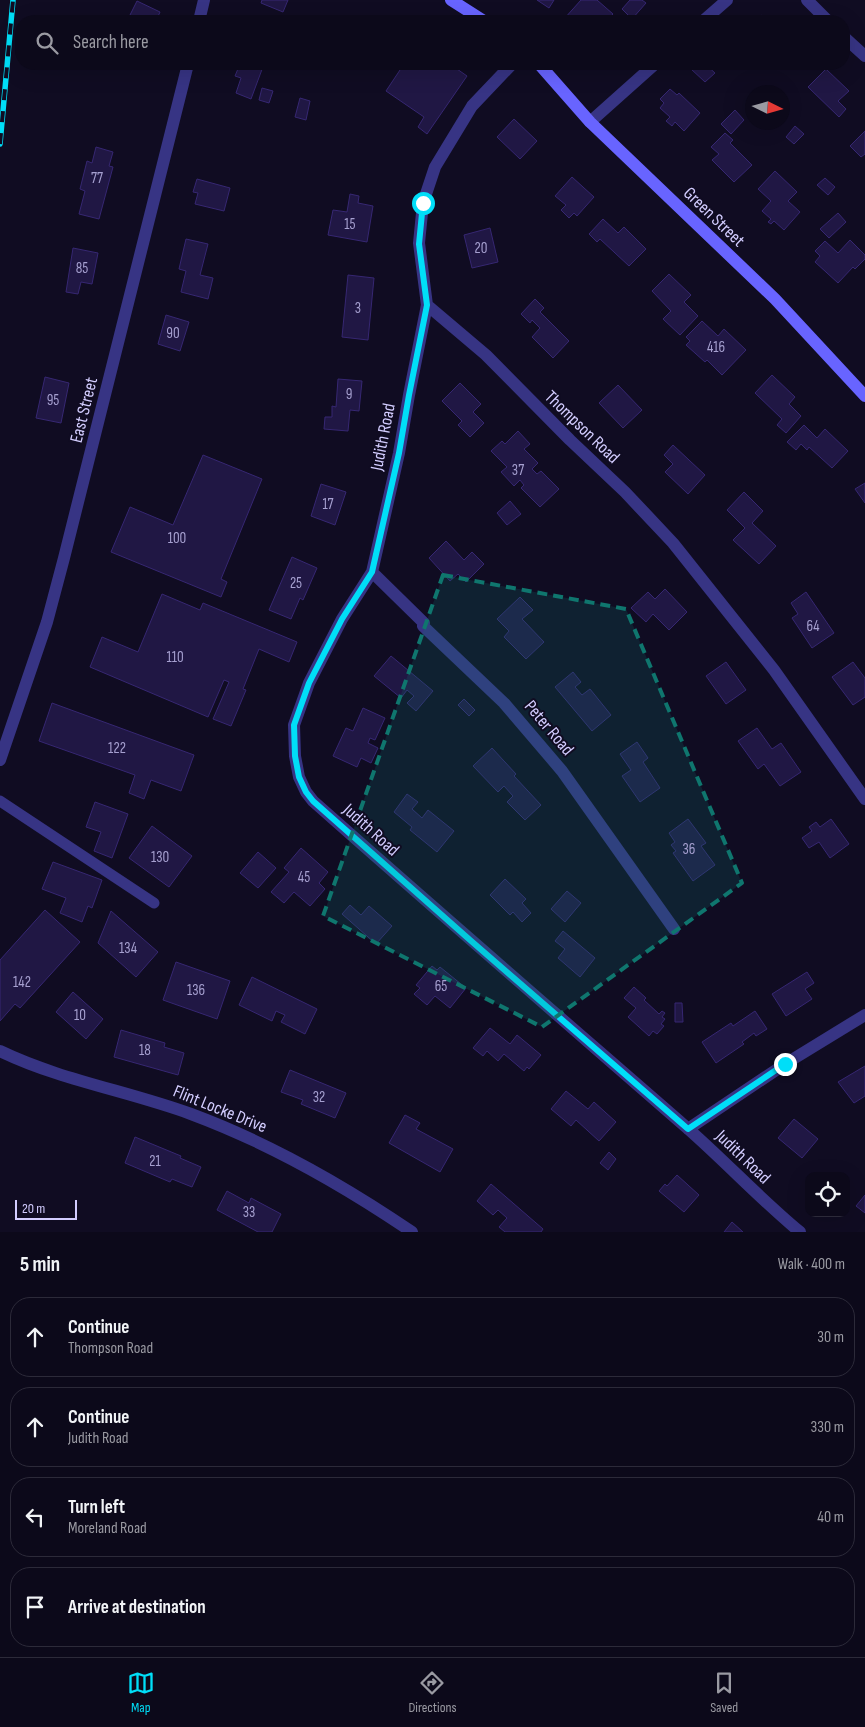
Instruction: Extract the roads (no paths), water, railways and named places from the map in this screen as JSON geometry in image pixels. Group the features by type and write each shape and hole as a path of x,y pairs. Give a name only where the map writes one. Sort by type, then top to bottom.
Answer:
{"main road":[{"path":"451,0 475,15"},
{"name":"Green Street","path":"544,70 590,122 775,299 865,396"}],"street":[{"path":"200,15 204,0"},
{"path":"710,15 727,0"},
{"path":"806,0 822,15"},
{"path":"850,42 865,56"},
{"name":"East Street","path":"0,760 47,622 186,70"},
{"path":"427,305 419,244 423,203 435,167 472,106 506,70"},
{"path":"590,122 648,70"},
{"name":"Judith Road","path":"427,305 399,453 372,572 342,619 309,683 294,725 295,756 299,777 306,792 313,801 688,1129 779,1215 800,1232"},
{"name":"Thompson Road","path":"427,305 486,355 570,440 625,492 673,543 774,670 865,799"},
{"name":"Peter Road","path":"372,572 424,623 424,626 504,703 562,771 674,930"},
{"path":"688,1129 785,1064 865,1015"},
{"name":"Flint Locke Drive","path":"0,1050 48,1071 191,1114 259,1142 366,1200 412,1232"}],"lane":[{"path":"0,801 154,903"}],"railway":[{"path":"0,144 13,0"}]}
